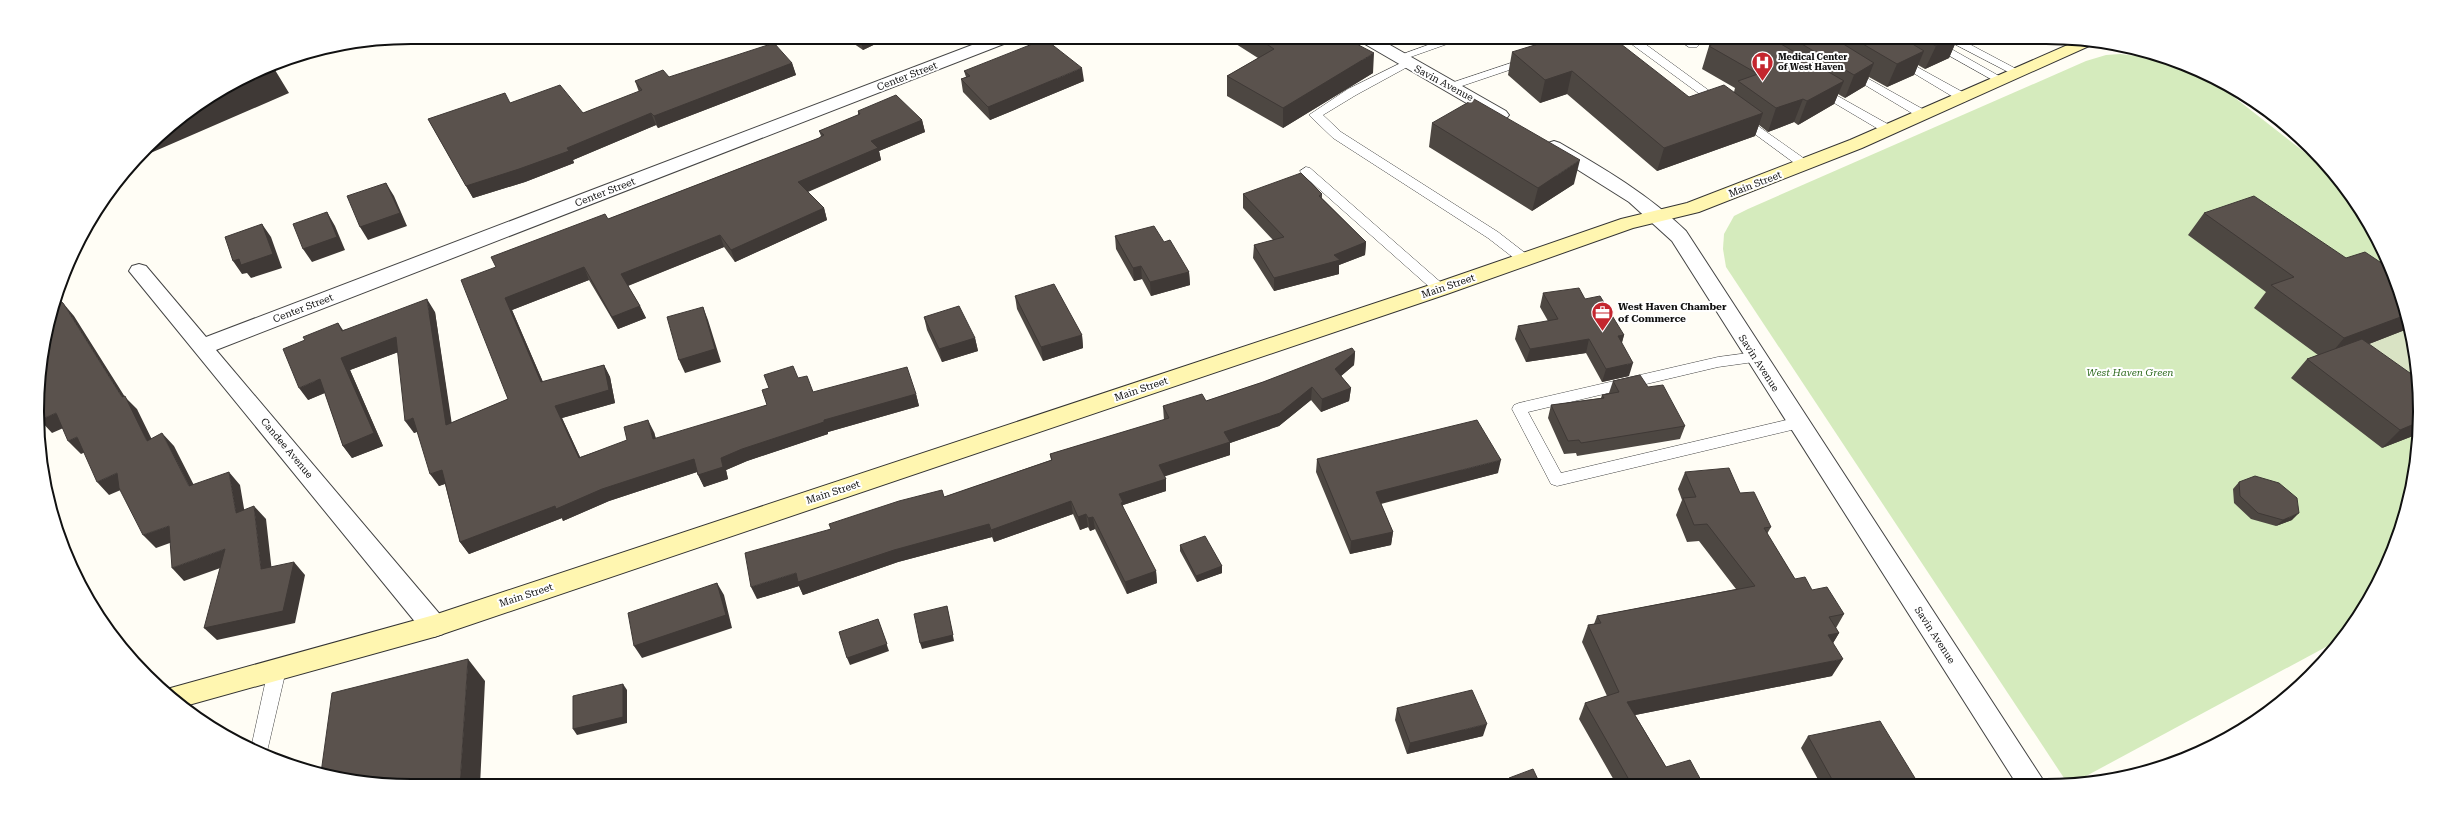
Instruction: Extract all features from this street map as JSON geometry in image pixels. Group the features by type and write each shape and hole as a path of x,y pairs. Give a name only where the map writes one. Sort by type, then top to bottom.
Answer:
{"main road":[{"name":"Main Street","path":"179,696 434,626 1440,289 1628,223 1692,208 1805,165 1964,98 2082,46"}],"street":[{"name":"Center Street","path":"202,347 990,44"},
{"name":"Savin Avenue","path":"1376,44 1513,122"},
{"name":"Savin Avenue","path":"1540,139 1635,196 1660,216 1679,236 1756,358 2028,779"},
{"name":"Candee Avenue","path":"139,271 434,626"}],"lane":[{"path":"1442,44 1403,60 1315,115 1337,135 1493,235 1524,259"},
{"path":"1639,44 1805,165"},
{"path":"1935,44 2002,81"},
{"path":"1960,44 2018,74"},
{"path":"1888,53 1964,98"},
{"path":"1452,86 1542,56"},
{"path":"1839,65 1924,115"},
{"path":"1810,84 1889,130"},
{"path":"1306,171 1440,289"},
{"path":"1756,358 1718,362 1519,409 1558,480 1798,423"},
{"path":"260,746 277,670"}],"green space":[{"name":"West Haven Green","path":"2120,54 2137,56 2164,64 2186,72 2228,93 2308,155 2322,169 2351,207 2364,228 2385,271 2393,293 2406,340 2410,364 2413,412 2412,436 2406,483 2393,530 2385,552 2364,595 2351,616 2329,645 2085,777 2065,778 1726,267 1723,249 1724,234 1734,216 2086,61 2106,55"},
{"path":"2404,330 2410,364 2413,407 2341,354"}],"building":[{"path":"771,44 775,44 792,63 654,116 651,113 567,148 569,151 466,186 428,119 505,93 510,103 560,85 583,113 642,90 635,81 663,70 669,77"},
{"path":"1032,44 1051,44 1082,68 988,107 961,79 970,76 964,71"},
{"path":"1266,44 1357,44 1374,53 1283,108 1227,76 1274,49"},
{"path":"1538,44 1621,44 1689,97 1724,85 1763,113 1664,148 1572,71 1545,80 1512,52"},
{"path":"1713,44 1781,44 1844,81 1807,101 1803,99 1776,108 1738,81 1758,74 1709,46"},
{"path":"1802,44 1843,44 1874,63 1854,75"},
{"path":"1863,44 1912,44 1924,51 1897,64"},
{"path":"896,95 922,120 871,141 878,148 798,182 824,208 731,250 720,235 621,274 640,306 612,317 584,267 505,298 541,382 604,365 609,390 555,406 579,458 627,440 624,427 648,420 653,439 767,405 762,390 769,388 764,375 793,366 798,378 807,376 813,392 907,367 916,394 824,420 824,422 742,449 721,458 723,467 698,475 694,459 602,489 556,509 555,506 460,542 442,470 430,474 413,418 405,421 396,337 341,358 374,433 343,446 320,379 299,388 283,349 305,340 303,337 338,323 342,331 427,299 446,425 508,399 461,280 496,267 491,257 605,214 608,219 819,138 824,135 819,131 860,114 858,111"},
{"path":"1474,99 1580,160 1538,188 1432,123"},
{"path":"1301,173 1322,194 1319,196 1366,242 1334,255 1340,260 1274,278 1254,245 1284,237 1243,194"},
{"path":"386,183 400,213 360,227 347,196"},
{"path":"2254,196 2346,258 2365,252 2381,263 2400,317 2344,338 2271,285 2294,277 2204,213"},
{"path":"327,212 337,237 303,249 293,224"},
{"path":"262,224 273,254 241,265 239,259 233,261 225,237"},
{"path":"1154,226 1164,242 1170,240 1189,272 1150,282 1141,266 1133,268 1115,236"},
{"path":"1054,284 1082,335 1041,347 1015,296"},
{"path":"1579,288 1585,299 1600,296 1624,335 1618,336 1633,363 1606,369 1589,339 1530,349 1518,326 1558,319 1543,293"},
{"path":"61,302 122,397 125,396 147,441 162,433 189,486 229,472 236,513 254,506 261,569 294,562 283,611 204,628 225,549 172,568 169,526 143,535 119,488 117,473 97,482 77,437 68,441 56,413 44,418 47,364 51,340"},
{"path":"959,306 975,338 939,349 924,317"},
{"path":"703,307 715,349 679,360 667,317"},
{"path":"2362,339 2411,374 2412,425 2400,430 2307,359"},
{"path":"1352,348 1355,352 1335,369 1351,388 1322,399 1312,387 1280,413 1224,432 1230,442 1159,465 1166,479 1119,494 1123,502 1121,503 1156,571 1125,582 1093,517 1088,518 1086,514 1078,517 1071,501 991,530 989,524 894,550 798,582 796,573 751,587 745,553 831,529 829,524 899,501 942,490 944,497 1052,460 1050,454 1169,418 1163,406 1202,394 1206,401 1263,382"},
{"path":"1640,375 1648,387 1663,385 1685,426 1581,443 1579,440 1568,441 1551,405 1604,398 1602,395 1619,392 1613,381"},
{"path":"1477,420 1501,460 1376,492 1393,532 1351,541 1317,459"},
{"path":"1729,468 1740,493 1754,492 1771,527 1764,528 1795,579 1805,577 1812,590 1827,587 1844,614 1829,617 1839,633 1828,635 1843,659 1627,702 1666,767 1690,760 1700,779 1625,779 1628,778 1585,703 1619,692 1588,625 1601,623 1597,616 1755,586 1707,524 1694,525 1683,498 1696,497 1685,472"},
{"path":"2255,476 2279,483 2297,498 2299,513 2283,520 2258,513 2240,496 2239,482"},
{"path":"1205,536 1222,566 1196,576 1180,545"},
{"path":"717,583 726,615 634,646 628,613"},
{"path":"947,606 953,635 920,643 914,614"},
{"path":"878,619 887,644 847,658 839,632"},
{"path":"468,659 460,779 387,778 364,776 322,767 332,693"},
{"path":"623,684 623,717 573,729 573,696"},
{"path":"1472,690 1487,724 1410,743 1397,708"},
{"path":"1880,721 1916,779 1832,779 1808,736"},
{"path":"1533,769 1538,779 1510,779"}],"place":[{"name":"Medical Center of West Haven","path":"1763,82"},
{"name":"West Haven Chamber of Commerce","path":"1603,332"}]}
